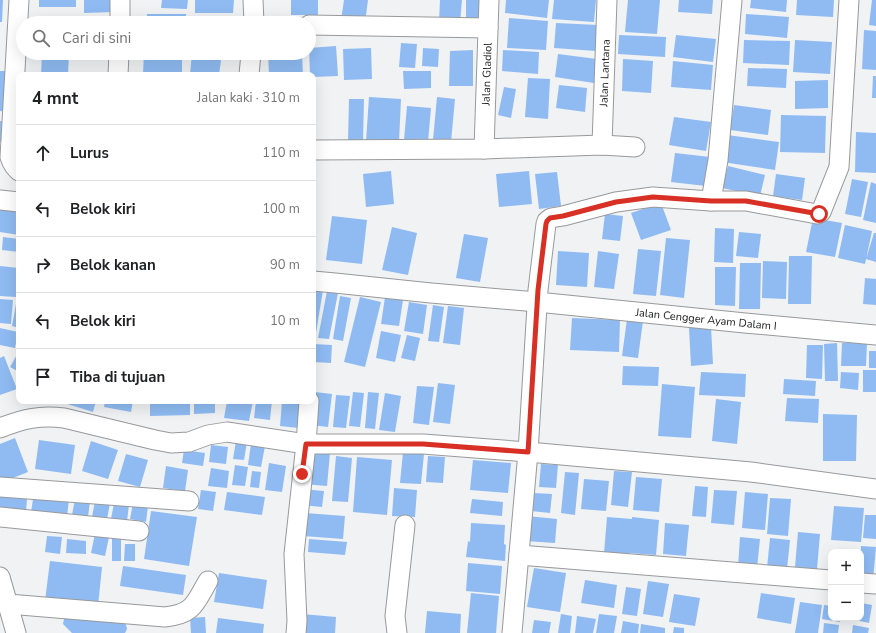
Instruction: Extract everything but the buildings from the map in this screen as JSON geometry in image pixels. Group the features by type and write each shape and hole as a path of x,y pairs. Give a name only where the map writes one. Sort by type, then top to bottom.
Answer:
{"street":[{"path":"19,16 20,0"},
{"path":"120,0 120,16"},
{"path":"253,0 254,16"},
{"name":"Jalan Gladiol","path":"484,149 489,0"},
{"name":"Jalan Lantana","path":"602,145 607,0"},
{"path":"711,201 718,160 732,0"},
{"path":"512,633 528,452 538,302 547,221 550,218 616,202 653,197 711,201 746,201 819,214 839,167 849,0"},
{"path":"316,25 488,28"},
{"path":"15,167 10,157 16,60"},
{"path":"118,72 119,60"},
{"path":"249,72 250,60"},
{"path":"316,150 484,149 602,145 634,147"},
{"path":"0,200 16,202"},
{"name":"Jalan Cengger Ayam Dalam I","path":"316,281 876,335"},
{"path":"296,633 297,621 294,554 309,404"},
{"path":"0,428 27,419 50,416 171,443 189,442 208,435 228,432 306,444 423,444 751,472 876,489"},
{"path":"0,487 189,501"},
{"path":"0,517 139,531"},
{"path":"397,633 395,616 405,525"},
{"path":"519,555 828,580"},
{"path":"16,633 3,589 165,617 184,613 190,609 208,580"},
{"path":"864,582 876,584"}],"route":[{"path":"302,474 306,444 423,444 528,452 538,290 546,224 550,218 616,202 653,197 711,201 746,201 819,214"}]}
